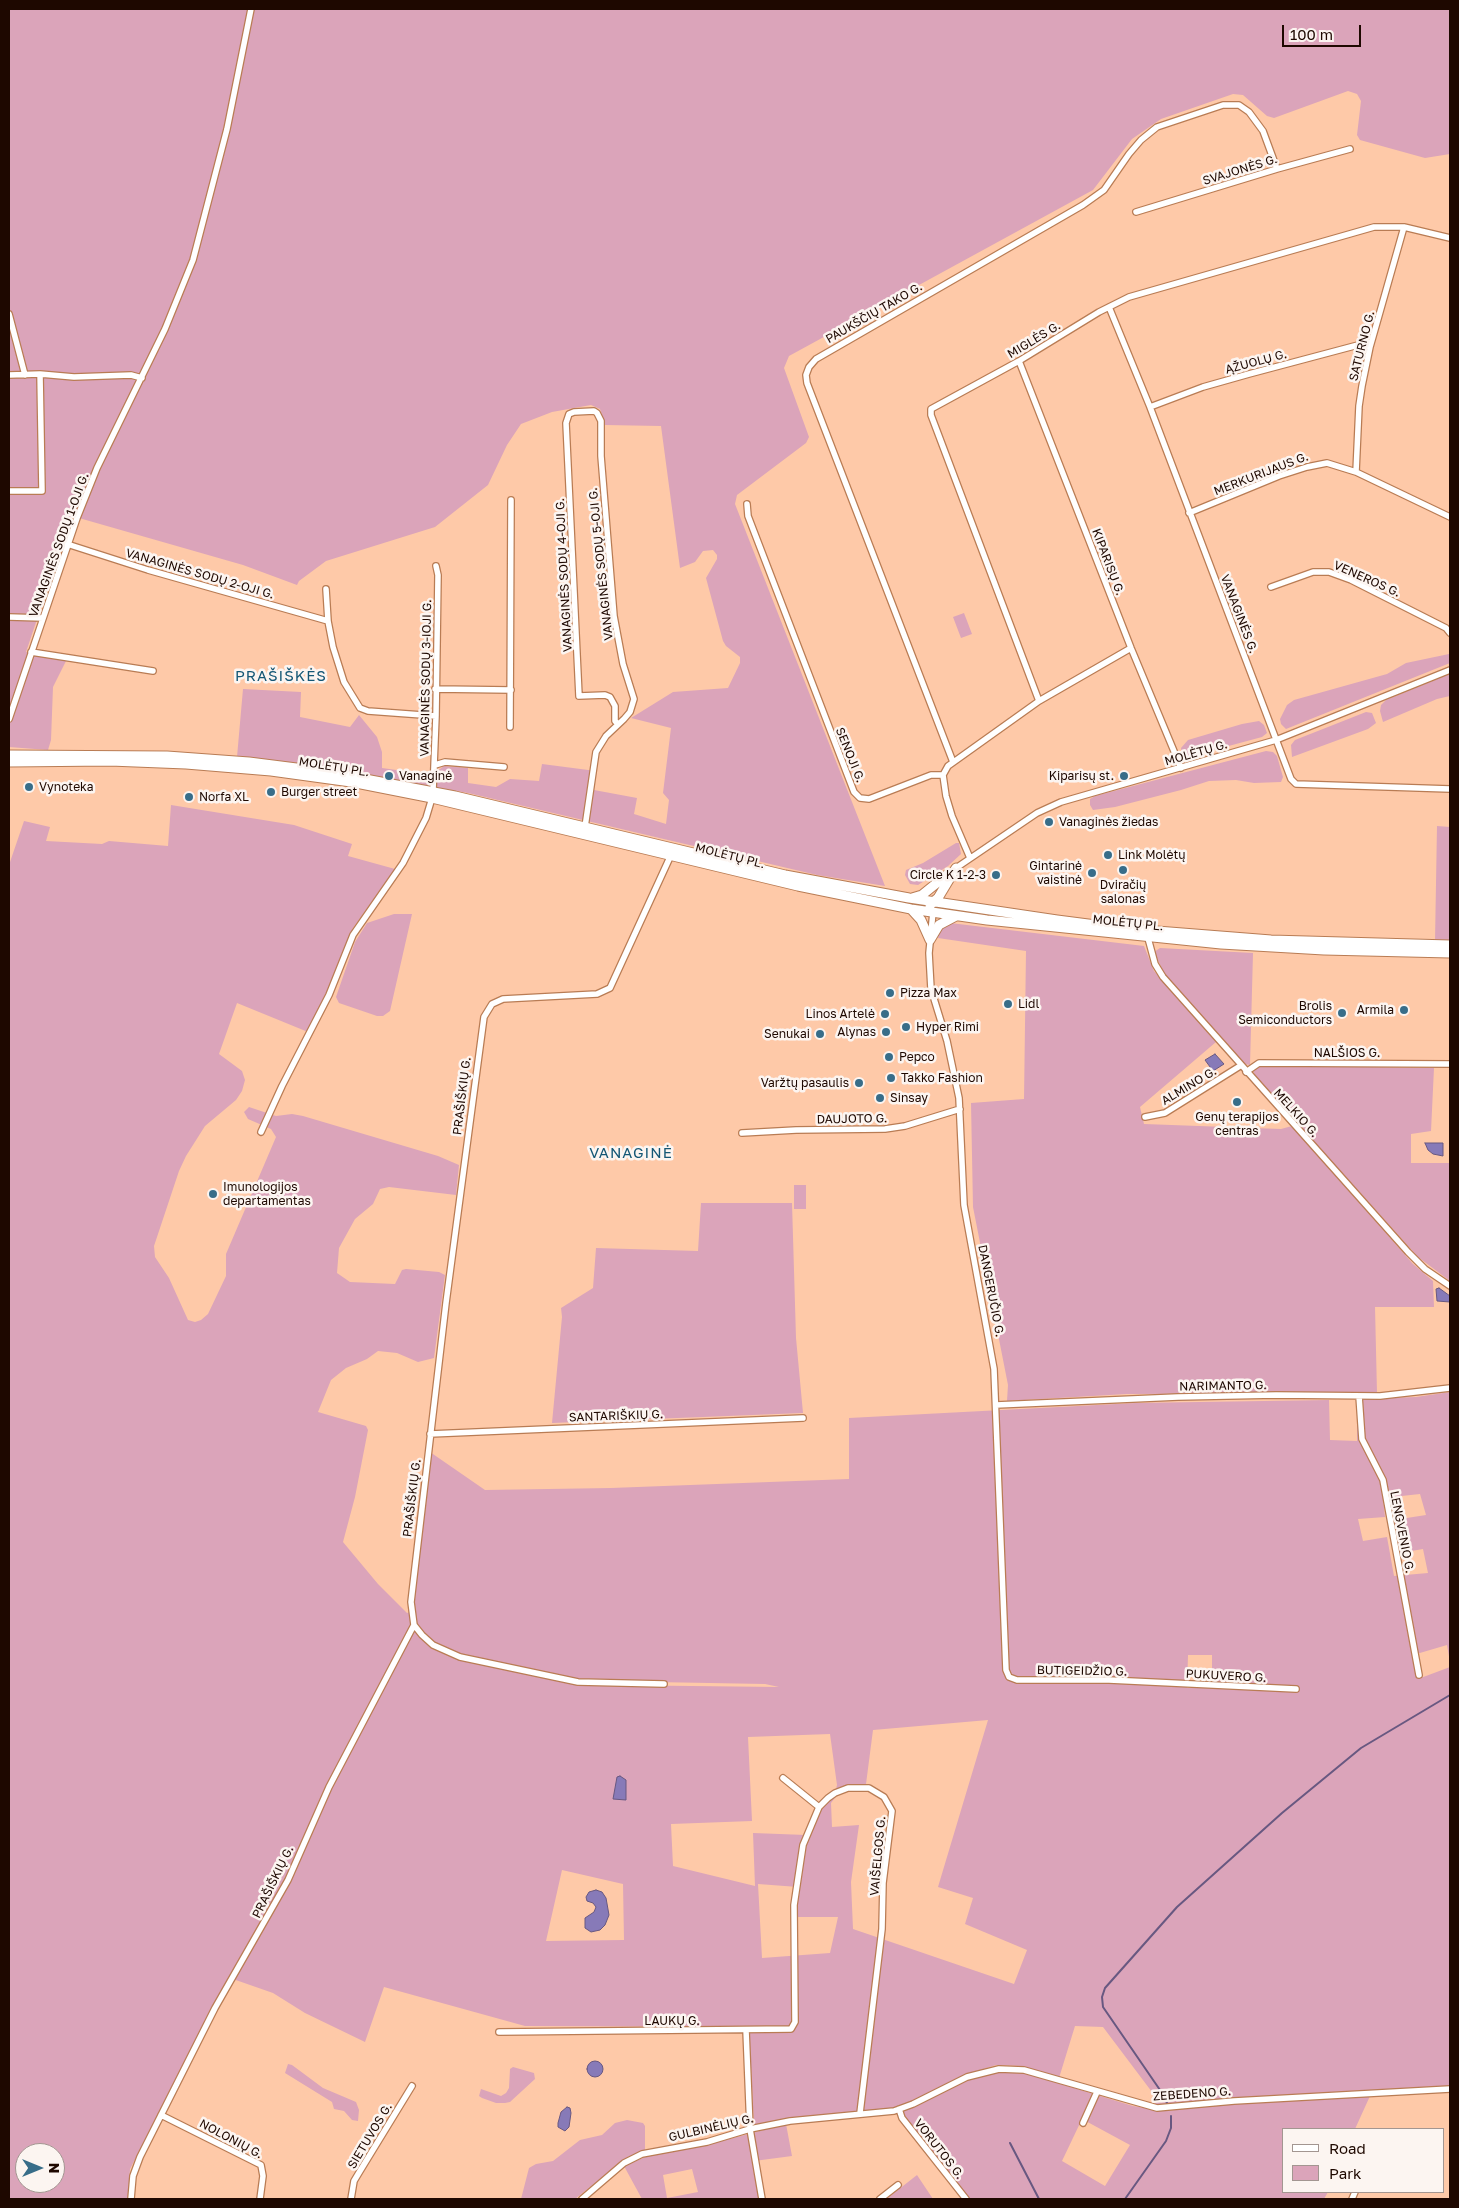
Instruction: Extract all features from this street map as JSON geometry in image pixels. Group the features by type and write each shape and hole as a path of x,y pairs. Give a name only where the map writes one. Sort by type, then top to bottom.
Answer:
{"highway":[{"name":"MOLĖTŲ PL.","path":"9,755 117,755 240,761 328,772 585,827 785,875 909,898 935,909 1222,937 1324,943 1450,946"},
{"name":"MOLĖTŲ PL.","path":"9,762 105,761 215,766 306,775 432,794 798,886 915,909"},
{"path":"909,898 922,895 944,882 956,868"},
{"path":"930,940 915,909 935,909 944,882"},
{"path":"930,940 939,925 957,911 948,896 944,882"},
{"name":"MOLĖTŲ PL.","path":"957,911 1148,938 1280,948 1450,953"}],"street":[{"name":"VANAGINĖS SODŲ 1-OJI G.","path":"9,719 67,544 97,468 165,329 193,260 227,129 251,9"},
{"name":"PAUKŠČIŲ TAKO G.","path":"953,762 807,383 806,375 809,367 816,359 1084,205 1104,190 1129,154 1157,127 1223,105 1239,105 1249,112 1263,131 1277,169"},
{"name":"SVAJONĖS G.","path":"1136,212 1350,149"},
{"name":"MIGLĖS G.","path":"1039,701 930,412 934,406 1130,297 1374,226 1404,227 1450,238"},
{"name":"SATURNO G.","path":"1356,472 1359,406 1370,347 1404,227"},
{"name":"VANAGINĖS G.","path":"1109,307 1150,407 1290,779 1296,784 1450,789"},
{"path":"9,314 25,375"},
{"name":"ĄŽUOLŲ G.","path":"1150,407 1203,387 1249,374 1358,345 1370,347"},
{"name":"KIPARISŲ G.","path":"1018,361 1131,648 1181,768"},
{"path":"9,491 42,491 40,374"},
{"path":"9,375 131,376 142,378"},
{"name":"VANAGINĖS SODŲ 4-OJI G.","path":"588,410 571,412 567,416 566,423 579,696 605,695 610,697 613,700 615,720 618,724"},
{"name":"VANAGINĖS SODŲ 5-OJI G.","path":"585,827 596,752 606,736 630,712 634,699 623,664 614,616 601,456 601,421 597,413 588,410"},
{"name":"MERKURIJAUS G.","path":"1189,513 1279,476 1317,464 1332,464 1356,472 1450,517"},
{"path":"510,727 511,500"},
{"name":"SENOJI G.","path":"748,504 748,516 854,792 860,798 869,799 930,775 943,775"},
{"name":"VANAGINĖS SODŲ 2-OJI G.","path":"67,544 148,570 328,621"},
{"name":"VANAGINĖS SODŲ 3-IOJI G.","path":"261,1132 282,1086 330,995 353,935 403,863 426,818 432,794 435,765 438,575 436,566"},
{"name":"VENEROS G.","path":"1272,587 1313,572 1329,572 1351,580 1446,628 1450,633"},
{"path":"326,589 328,621 344,682 360,708 368,711 436,716"},
{"path":"9,617 43,618"},
{"path":"970,858 952,816 943,783 943,775 948,766 1039,701 1131,648"},
{"path":"32,652 152,671"},
{"name":"MOLĖTŲ G.","path":"956,868 1050,806 1074,797 1276,740 1450,670"},
{"path":"436,689 510,690"},
{"path":"435,765 445,762 504,767"},
{"name":"PRAŠIŠKIŲ G.","path":"131,2199 136,2166 161,2115 215,2008 288,1880 329,1787 414,1625 411,1615 412,1586 484,1017 492,1004 503,1000 597,994 610,988 671,855"},
{"name":"DANGERUČIO G.","path":"935,909 930,940 931,989 947,1041 960,1109 964,1204 994,1369 1006,1670 1009,1677"},
{"name":"MELKIO G.","path":"1148,938 1155,964 1163,977 1240,1066 1408,1252 1425,1269 1450,1286"},
{"name":"NALŠIOS G.","path":"1246,1072 1259,1063 1450,1064"},
{"name":"ALMINO G.","path":"1145,1117 1165,1113 1240,1066"},
{"name":"DAUJOTO G.","path":"742,1133 885,1129 905,1126 960,1109"},
{"name":"NARIMANTO G.","path":"996,1406 1276,1395 1359,1396 1414,1393 1450,1388"},
{"name":"LENGVENIO G.","path":"1359,1396 1362,1439 1383,1480 1419,1675"},
{"name":"SANTARIŠKIŲ G.","path":"430,1434 803,1418"},
{"path":"414,1625 422,1636 433,1645 460,1657 578,1682 664,1684"},
{"name":"BUTIGEIDŽIO G.","path":"1009,1677 1016,1680 1156,1682"},
{"name":"PUKUVERO G.","path":"1156,1682 1296,1689"},
{"path":"762,2199 750,2129 746,2030 789,2030 794,2025 794,1904 804,1845 819,1807 783,1778"},
{"name":"VAIŠELGOS G.","path":"819,1807 835,1793 848,1788 860,1787 879,1792 892,1811 883,1882 882,1932 860,2113"},
{"name":"LAUKŲ G.","path":"499,2032 746,2030"},
{"name":"ZEBEDENO G.","path":"860,2113 899,2109 967,2077 999,2069 1024,2070 1157,2108 1234,2101 1450,2089"},
{"name":"SIETUVOS G.","path":"351,2199 354,2181 412,2086"},
{"path":"1083,2123 1098,2092"},
{"name":"VORUTOS G.","path":"899,2109 902,2118 966,2199"},
{"name":"GULBINĖLIŲ G.","path":"583,2199 633,2158 663,2149 731,2136 750,2129 790,2121 860,2113"},
{"name":"NOLONIŲ G.","path":"161,2115 262,2165 263,2176 260,2199"},
{"path":"880,2199 898,2185"}],"green space":[{"path":"9,9 1450,9 1450,154 1425,158 1360,140 1357,135 1361,101 1357,94 1348,91 1274,118 1267,116 1243,95 1233,94 1161,119 1132,139 1093,190 789,356 784,368 809,437 806,443 737,495 735,504 885,886 817,875 468,793 307,764 237,757 243,689 301,692 300,717 350,727 359,715 377,737 382,752 382,768 432,775 444,766 468,768 468,783 496,787 510,779 539,781 542,764 596,771 594,790 637,798 634,814 666,824 669,800 663,793 671,728 631,718 673,692 728,688 740,663 740,657 726,646 723,641 706,578 717,559 717,555 713,550 703,551 695,562 680,568 661,426 605,425 600,409 591,405 552,412 521,424 507,445 488,485 435,527 326,561 299,581 297,585 243,565 72,516 26,652 67,659 53,687 51,740 48,750 9,747"},
{"path":"964,613 972,634 961,638 953,617"},
{"path":"1449,654 1450,663 1286,729 1281,724 1280,719 1287,705 1294,700 1387,674 1406,663"},
{"path":"1450,674 1450,696 1437,699 1383,722 1380,711 1381,705 1386,700"},
{"path":"1366,712 1372,713 1376,723 1368,729 1292,757 1291,745 1295,740"},
{"path":"1259,721 1264,725 1267,733 1262,737 1184,758 1181,748 1188,740"},
{"path":"1266,751 1273,752 1277,756 1283,777 1281,782 1209,781 1115,807 1093,810 1090,805 1090,799 1095,796"},
{"path":"171,805 294,825 352,844 348,856 395,869 353,928 326,997 308,1032 237,1003 219,1054 242,1071 245,1080 242,1091 236,1100 205,1126 186,1156 179,1171 154,1246 155,1257 169,1278 188,1320 195,1322 201,1320 208,1314 226,1276 226,1254 276,1137 271,1129 248,1119 244,1112 249,1107 276,1116 292,1114 303,1116 438,1156 459,1165 456,1195 389,1187 380,1189 373,1204 355,1219 339,1248 337,1273 350,1282 395,1284 402,1270 406,1269 439,1272 445,1275 434,1358 418,1362 397,1353 378,1351 367,1359 346,1368 331,1380 318,1412 366,1426 368,1430 355,1497 343,1542 378,1584 407,1613 413,1611 430,1452 485,1490 611,1488 849,1479 849,1418 1135,1403 1329,1400 1330,1440 1357,1441 1357,1399 1416,1397 1450,1392 1450,1662 1447,1645 1413,1655 1418,1679 1450,1667 1450,2087 1155,2106 1155,2096 1103,2027 1075,2026 1059,2078 1022,2066 996,2065 962,2076 918,2100 885,2111 837,2113 754,2126 749,2027 525,2026 384,1987 365,2042 305,2013 273,1993 230,1978 130,2169 128,2199 9,2199 9,865 24,821 50,827 46,841 102,844 109,841 168,846","holes":["1420,1494 1426,1515 1394,1520 1400,1553 1423,1549 1428,1573 1394,1576 1387,1537 1363,1541 1358,1519 1385,1517 1383,1498","1188,1655 1212,1655 1212,1688 1187,1688","598,1681 765,1684 779,1687 603,1685","988,1720 938,1887 973,1898 965,1924 1027,1950 1014,1984 853,1929 851,1882 859,1825 832,1827 831,1803 844,1786 866,1784 873,1730","830,1734 836,1789 819,1802 806,1835 753,1833 755,1886 673,1866 671,1824 752,1821 748,1737","562,1870 623,1884 624,1940 546,1941","758,1884 798,1887 798,1917 838,1917 830,1953 762,1958"]},
{"path":"1437,826 1450,827 1450,941 1435,941"},
{"path":"959,843 961,854 948,866 918,885 910,884 905,875 906,870 923,863"},
{"path":"394,914 412,914 390,1011 383,1016 377,1016 339,1003 336,997 355,942 367,923"},
{"path":"950,923 1144,946 1154,971 1216,1042 1140,1107 1144,1124 1281,1129 1292,1126 1413,1264 1433,1281 1434,1307 1375,1307 1377,1393 1127,1394 1007,1401 1008,1385 973,1207 971,1103 1024,1099 1026,951 938,938 940,929"},
{"path":"1160,948 1253,953 1250,1065 1244,1064 1165,975 1154,952"},
{"path":"1250,1065 1434,1068 1431,1131 1411,1134 1411,1163 1450,1163 1450,1281 1418,1257 1256,1077"},
{"path":"794,1185 806,1185 806,1209 794,1209"},
{"path":"701,1203 792,1203 796,1338 803,1413 552,1423 562,1317 561,1308 593,1288 596,1248 698,1251"},
{"path":"288,2064 323,2088 356,2102 359,2110 358,2121 352,2120 344,2111 334,2109 332,2102 285,2073"},
{"path":"513,2067 534,2073 535,2079 510,2102 496,2103 479,2096 481,2089 501,2096 506,2093 509,2088 510,2069"},
{"path":"1003,2070 1025,2073 1133,2106 1165,2111 1228,2104 1370,2096 1355,2128 1282,2128 1282,2193 1327,2193 1324,2199 969,2199 904,2115 903,2111 972,2078","holes":["1082,2119 1130,2145 1105,2186 1062,2161"]},
{"path":"627,2120 643,2123 645,2126 645,2150 628,2157 575,2199 521,2199 529,2168 536,2164 553,2161 580,2140 602,2135 615,2123"},
{"path":"786,2124 792,2156 754,2161 761,2199 642,2199 624,2166 650,2155 707,2145","holes":["692,2169 698,2192 667,2198 663,2175"]},
{"path":"917,2175 933,2199 886,2199 889,2197"}],"shaded area":[{"path":"1215,1054 1224,1064 1213,1071 1205,1060"},
{"path":"1425,1143 1443,1143 1443,1156 1433,1154 1428,1150"},
{"path":"1439,1288 1450,1296 1450,1302 1437,1301 1436,1289"},
{"path":"620,1776 626,1780 626,1800 613,1799 617,1777"},
{"path":"596,1890 602,1892 606,1898 609,1915 605,1925 600,1930 591,1932 585,1928 585,1918 594,1912 596,1907 593,1903 587,1901 586,1897 589,1892"},
{"path":"595,2061 601,2063 603,2069 601,2075 595,2077 589,2075 587,2069 589,2063"},
{"path":"567,2107 570,2108 571,2113 569,2127 565,2131 558,2127 558,2123 561,2112"}],"waterway":[{"path":"1168,2105 1160,2090 1103,2007 1102,1997 1105,1988 1177,1907 1282,1813 1361,1748 1450,1695"},
{"path":"1125,2199 1166,2141 1171,2128 1171,2116"},
{"path":"1010,2143 1039,2199"}],"place":[{"name":"Vanaginė","path":"389,776"},
{"name":"Kiparisų st.","path":"1124,776"},
{"name":"Vynoteka","path":"29,787"},
{"name":"Burger street","path":"271,792"},
{"name":"Norfa XL","path":"189,797"},
{"name":"Vanaginės žiedas","path":"1049,822"},
{"name":"Link Molėtų","path":"1108,855"},
{"name":"Dviračių salonas","path":"1123,870"},
{"name":"Gintarinė vaistinė","path":"1092,873"},
{"name":"Circle K 1-2-3","path":"996,875"},
{"name":"Pizza Max","path":"890,993"},
{"name":"Lidl","path":"1008,1004"},
{"name":"Armila","path":"1404,1010"},
{"name":"Brolis Semiconductors","path":"1342,1013"},
{"name":"Linos Artelė","path":"885,1014"},
{"name":"Hyper Rimi","path":"906,1027"},
{"name":"Alynas","path":"886,1032"},
{"name":"Senukai","path":"820,1034"},
{"name":"Pepco","path":"889,1057"},
{"name":"Takko Fashion","path":"891,1078"},
{"name":"Varžtų pasaulis","path":"859,1083"},
{"name":"Sinsay","path":"880,1098"},
{"name":"Genų terapijos centras","path":"1237,1102"},
{"name":"Imunologijos departamentas","path":"213,1194"}],"district":[{"name":"PRAŠIŠKĖS","path":"281,676"},
{"name":"VANAGINĖ","path":"631,1153"}]}
